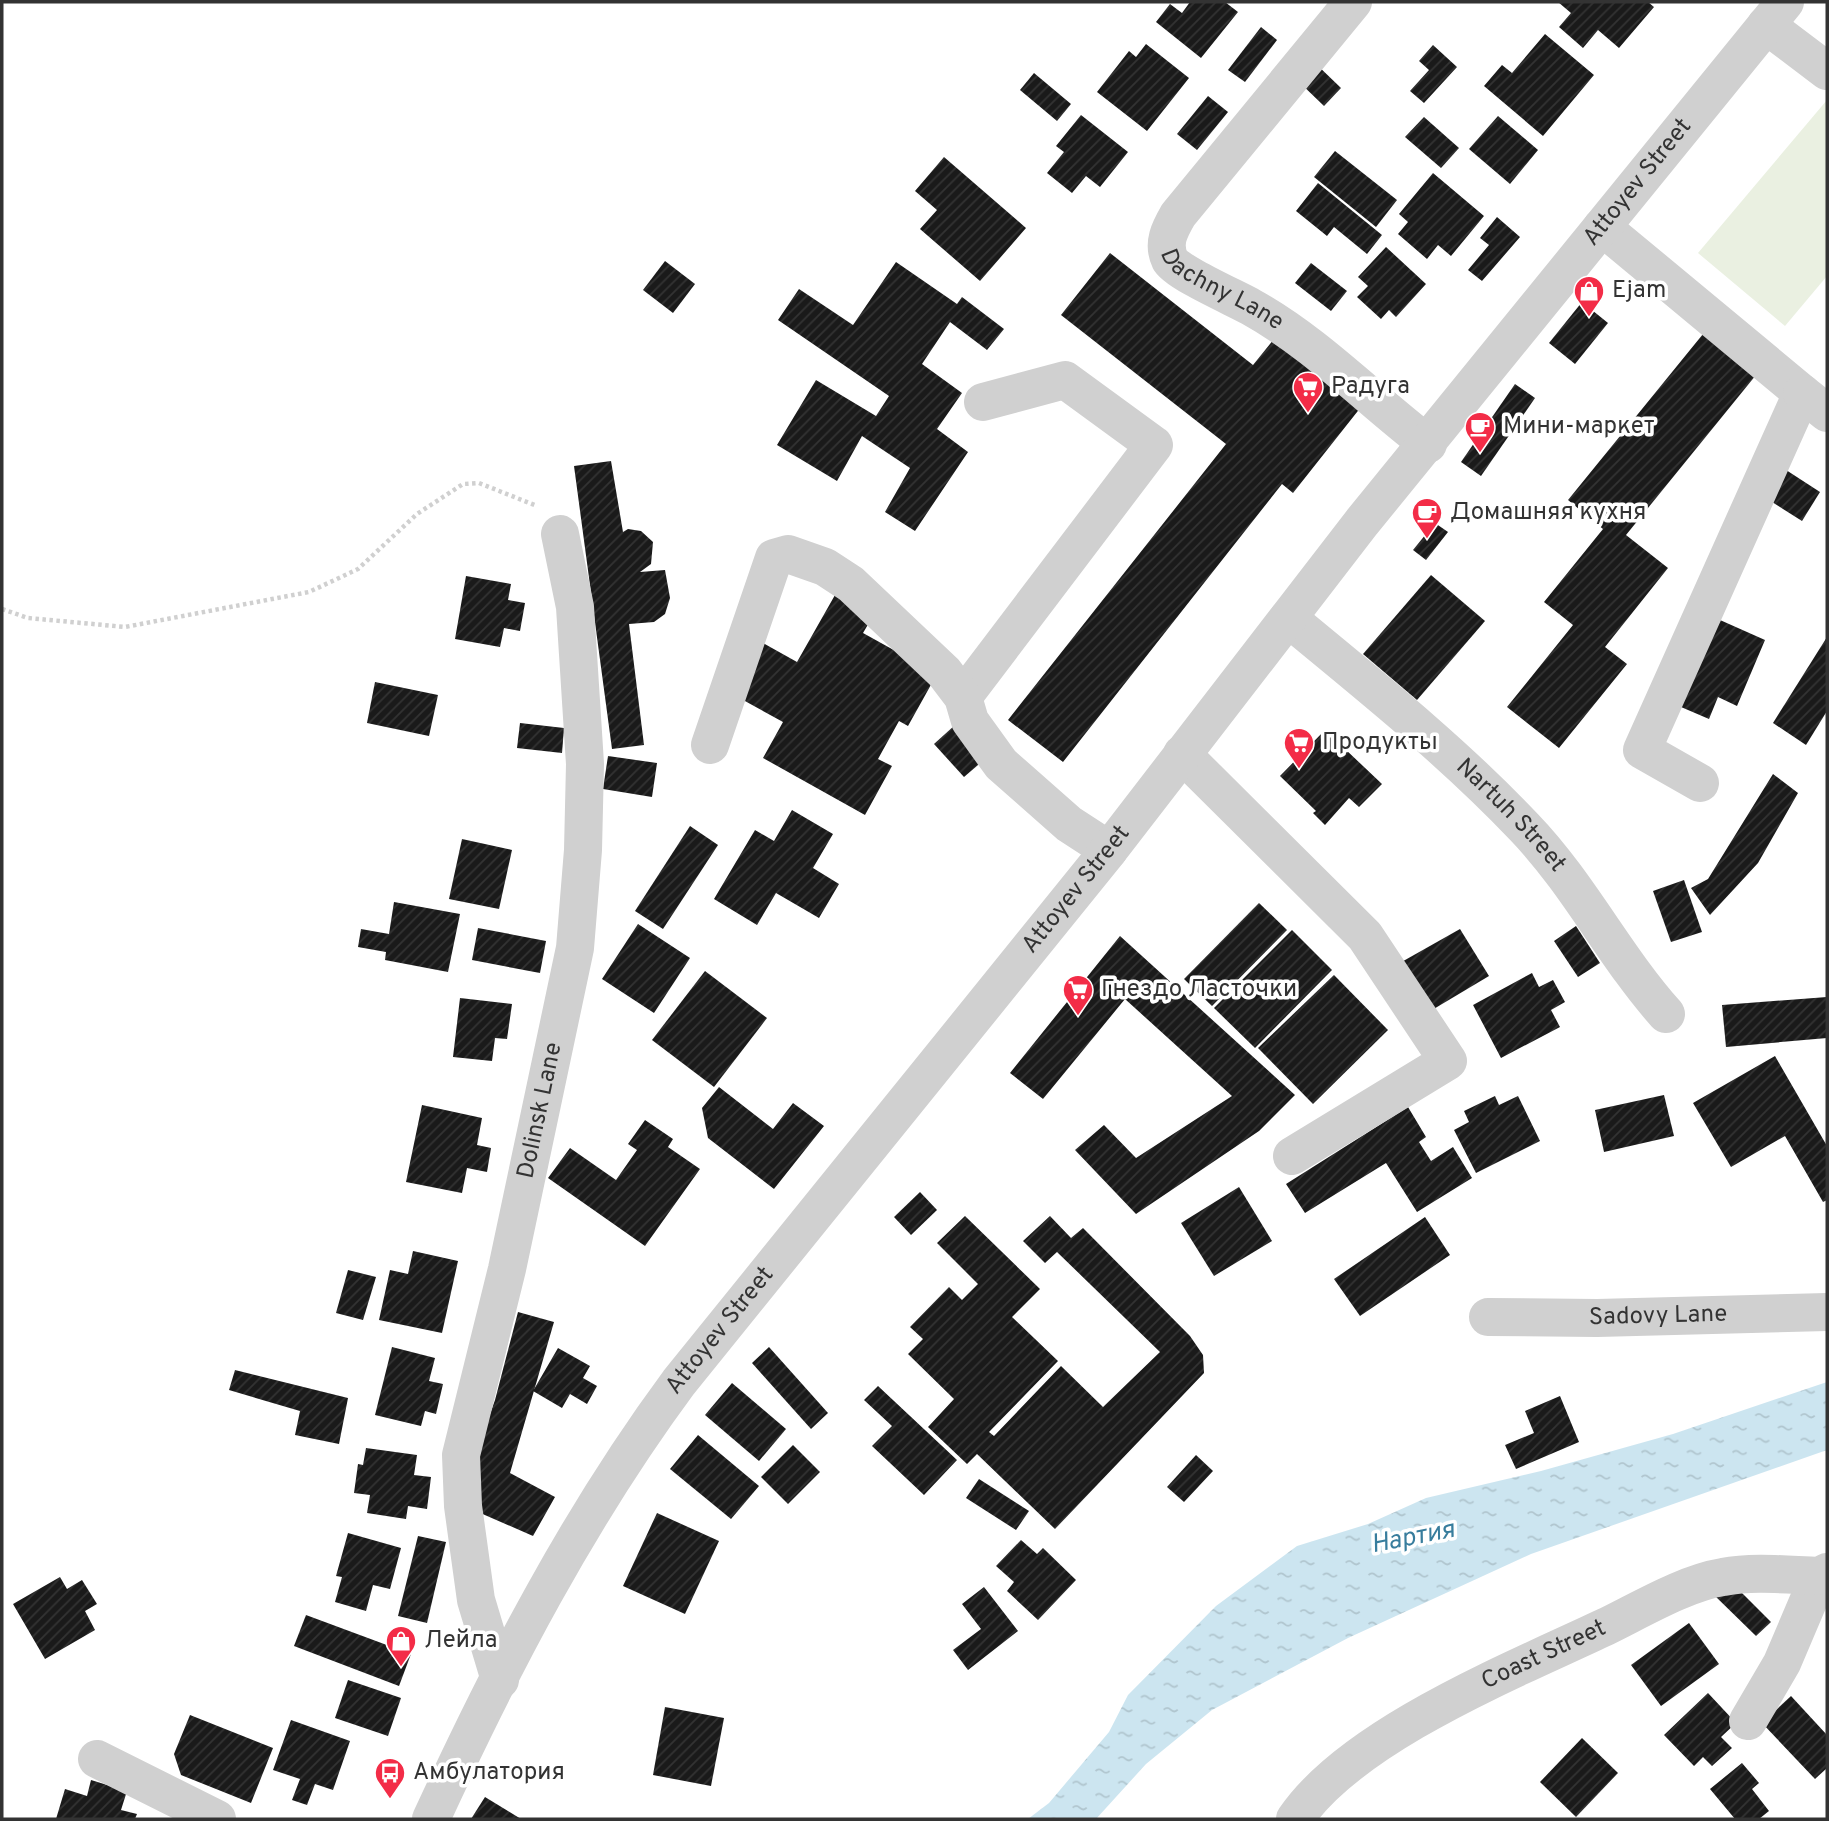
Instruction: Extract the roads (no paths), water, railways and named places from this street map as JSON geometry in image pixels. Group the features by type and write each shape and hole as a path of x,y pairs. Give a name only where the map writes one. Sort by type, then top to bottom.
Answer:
{"street":[{"name":"Dachny Lane","path":"1353,2 1178,215 1169,231 1166,247 1170,261 1180,272 1206,282 1257,311 1322,358 1428,444"},
{"name":"Attoyev Street","path":"431,1819 500,1680 592,1509 635,1442 826,1198 1109,850 1288,618 1776,13"},
{"path":"1776,13 1827,71"},
{"path":"1602,227 1814,403 1642,750 1700,783"},
{"path":"963,697 1154,445 1065,380 983,402"},
{"name":"Dolinsk Lane","path":"500,1680 476,1600 463,1506 461,1455 507,1269 575,948 583,850 585,764 575,607 560,534"},
{"path":"710,745 774,558 788,554 825,567 851,584 944,672 963,697 970,721 1000,764 1069,824 1109,850"},
{"name":"Nartuh Street","path":"1288,618 1411,720 1525,828 1564,876 1632,977 1666,1014"},
{"path":"1182,754 1365,936 1448,1061 1292,1156"},
{"name":"Sadovy Lane","path":"1488,1317 1597,1318 1827,1311"},
{"path":"1748,1721 1782,1662 1823,1574"},
{"name":"Coast Street","path":"1295,1819 1306,1802 1353,1762 1410,1725 1671,1596 1722,1577 1823,1574"},
{"path":"97,1759 217,1819"}],"water":[{"name":"Нартия","path":"1827,1382 1827,1450 1531,1554 1348,1638 1212,1710 1146,1764 1096,1819 1028,1819 1049,1803 1109,1732 1128,1695 1216,1606 1297,1546 1368,1524 1426,1498 1541,1471 1673,1434"}],"place":[{"name":"Ejam","path":"1589,318"},
{"name":"Радуга","path":"1308,414"},
{"name":"Мини-маркет","path":"1480,454"},
{"name":"Домашняя кухня","path":"1427,540"},
{"name":"Продукты","path":"1299,770"},
{"name":"Гнездо Ласточки","path":"1078,1017"},
{"name":"Лейла","path":"401,1668"},
{"name":"Амбулатория","path":"390,1800"}]}
